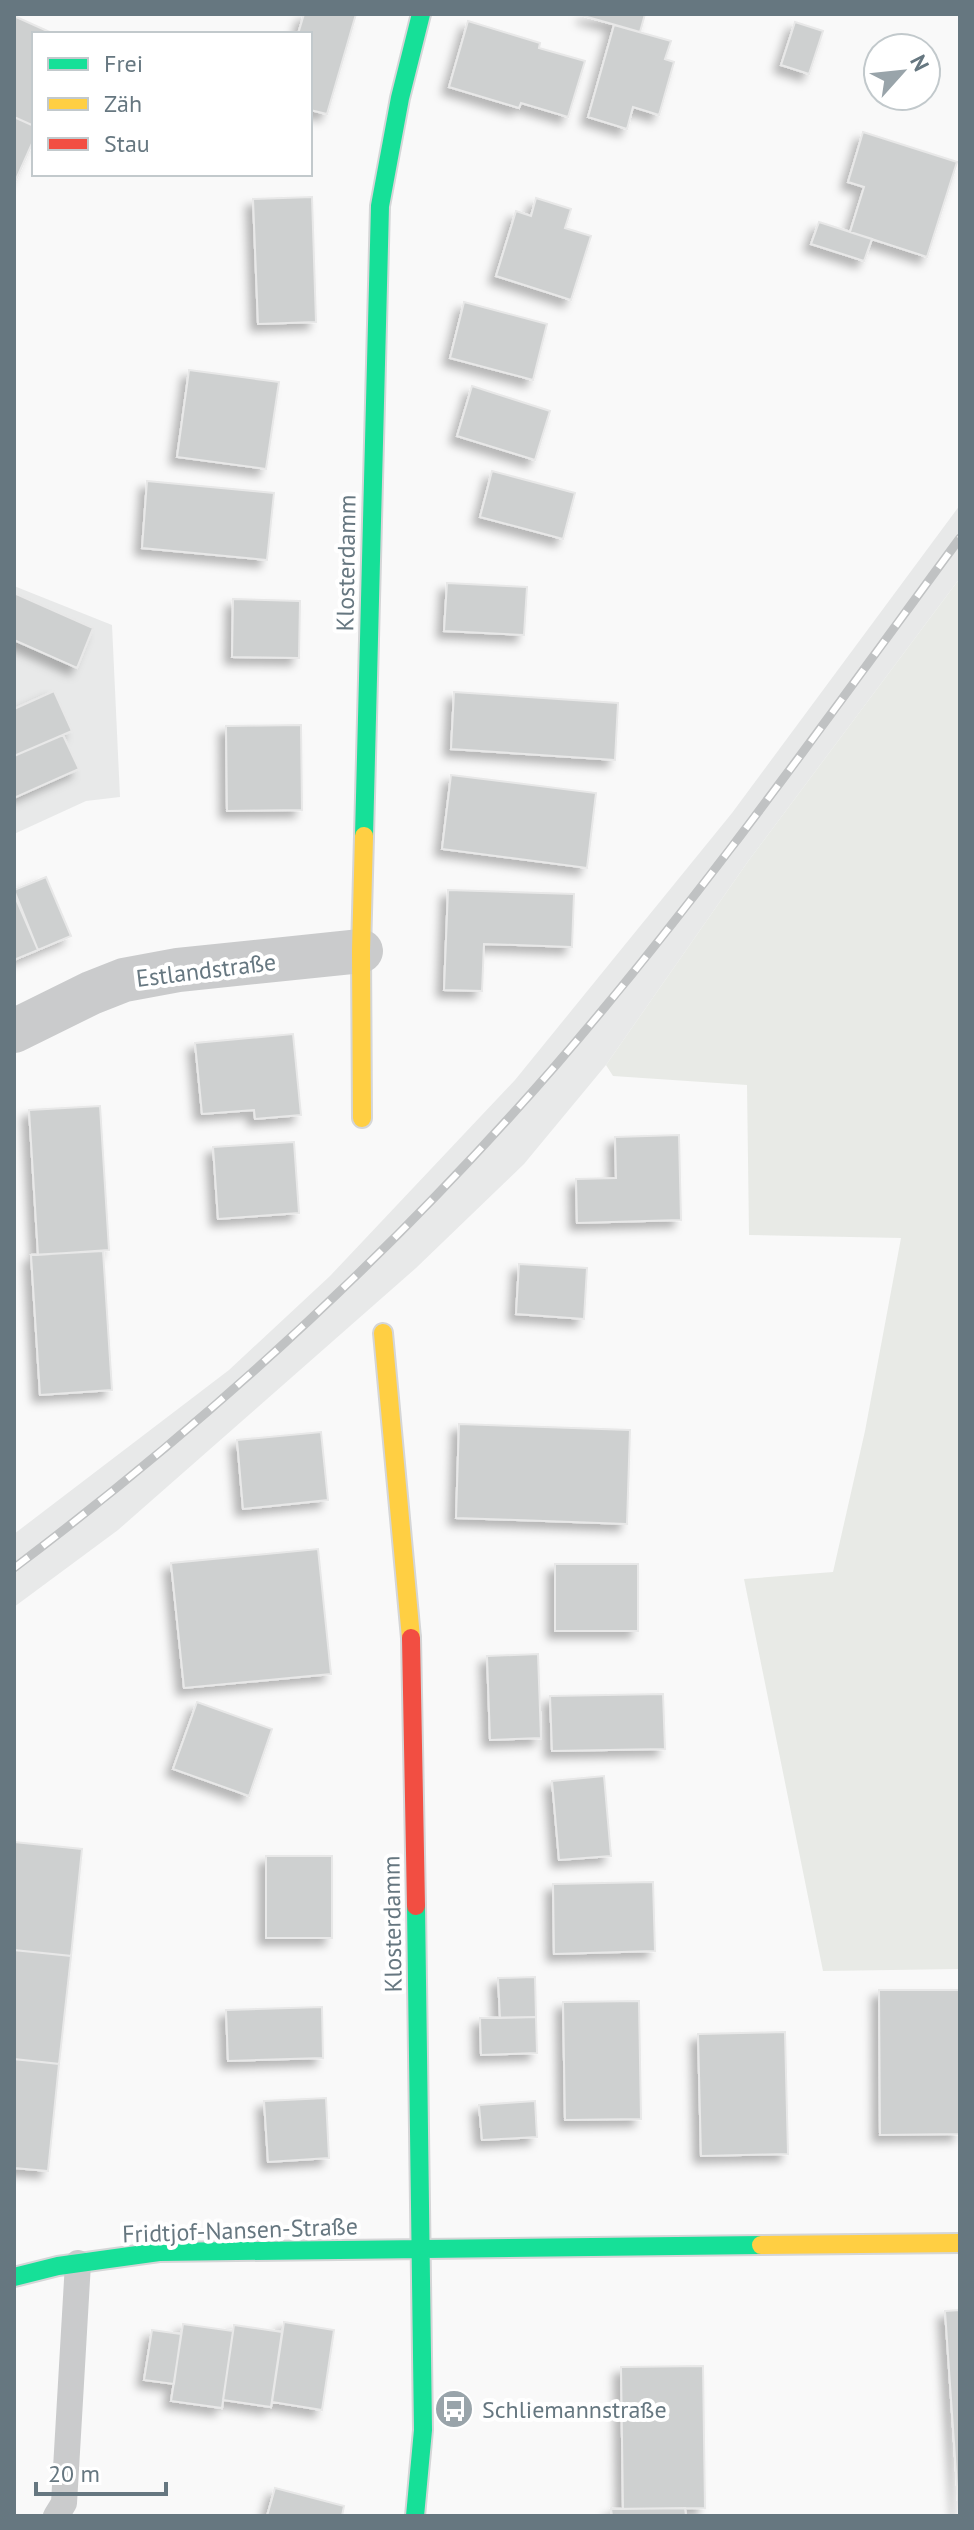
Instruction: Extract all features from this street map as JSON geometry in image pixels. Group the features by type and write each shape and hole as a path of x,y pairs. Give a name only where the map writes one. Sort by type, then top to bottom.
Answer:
{"street":[{"name":"Klosterdamm","path":"362,1118 361,951 380,206 400,98 421,14"},
{"name":"Estlandstraße","path":"14,1031 124,980 178,970 361,951"},
{"name":"Klosterdamm","path":"383,1333 411,1631 423,2430 415,2516"},
{"path":"421,2248 960,2243"},
{"name":"Fridtjof-Nansen-Straße","path":"14,2277 78,2263 159,2252 421,2248"}],"lane":[{"path":"56,2516 64,2503 78,2263"}],"shaded area":[{"path":"960,505 960,578 749,860 606,1065 524,1164 416,1268 118,1530 14,1607 14,1534 229,1370 330,1276 515,1080 732,813"},
{"path":"960,578 960,1969 823,1971 744,1579 833,1572 865,1431 901,1238 749,1235 747,1085 613,1076 606,1065 749,860"},
{"path":"14,586 112,625 120,797 86,801 14,834"}],"building":[{"path":"304,14 356,14 327,114 312,110 312,32 299,32"},
{"path":"584,14 645,14 640,32"},
{"path":"14,16 50,32 32,32 32,125 14,117"},
{"path":"468,21 540,43 539,48 585,61 568,117 521,103 519,108 449,87"},
{"path":"795,22 823,31 809,74 781,65"},
{"path":"614,25 671,41 665,59 674,62 659,115 633,107 627,129 588,117"},
{"path":"14,117 32,125 32,144 14,184"},
{"path":"863,132 957,162 927,257 850,232 864,187 848,182"},
{"path":"312,197 316,322 258,324 253,199"},
{"path":"536,198 571,209 565,228 591,236 571,300 496,276 516,211 531,216"},
{"path":"819,222 872,239 864,261 811,244"},
{"path":"464,302 547,324 533,380 450,358"},
{"path":"189,370 279,382 266,469 177,457"},
{"path":"472,386 550,411 535,460 457,436"},
{"path":"492,471 575,493 563,539 480,517"},
{"path":"147,481 274,493 267,560 142,548"},
{"path":"447,583 527,587 524,635 444,631"},
{"path":"14,593 93,628 77,668 14,640"},
{"path":"233,599 300,601 299,658 232,657"},
{"path":"54,691 72,731 14,756 14,709"},
{"path":"454,692 618,703 615,760 451,749"},
{"path":"301,725 302,810 227,811 226,726"},
{"path":"63,735 79,769 14,798 14,756"},
{"path":"451,775 596,793 587,868 442,849"},
{"path":"46,877 71,936 38,950 14,890"},
{"path":"448,890 574,894 572,947 484,944 482,991 444,990"},
{"path":"14,894 38,950 14,960"},
{"path":"293,1034 301,1115 255,1119 254,1110 202,1114 195,1043"},
{"path":"100,1106 109,1250 38,1255 29,1110"},
{"path":"679,1135 681,1220 577,1223 576,1179 616,1178 615,1137"},
{"path":"294,1142 299,1213 218,1219 213,1147"},
{"path":"103,1251 112,1390 40,1395 31,1255"},
{"path":"519,1264 587,1268 584,1319 516,1314"},
{"path":"459,1424 630,1430 627,1524 456,1518"},
{"path":"321,1432 328,1500 243,1509 237,1440"},
{"path":"318,1549 331,1674 184,1688 171,1563"},
{"path":"555,1564 638,1564 638,1631 555,1631"},
{"path":"538,1654 541,1738 490,1740 487,1656"},
{"path":"663,1694 665,1749 552,1751 550,1696"},
{"path":"197,1702 272,1729 249,1796 173,1769"},
{"path":"604,1776 611,1856 559,1860 552,1781"},
{"path":"14,1842 82,1849 71,1956 14,1950"},
{"path":"266,1856 332,1856 332,1938 266,1938"},
{"path":"653,1882 655,1951 554,1954 553,1884"},
{"path":"14,1950 71,1956 59,2064 14,2059"},
{"path":"535,1977 536,2017 500,2018 498,1978"},
{"path":"879,1990 960,1990 960,2134 880,2135"},
{"path":"639,2001 641,2119 565,2120 563,2002"},
{"path":"322,2007 323,2058 228,2061 226,2010"},
{"path":"536,2017 537,2053 481,2055 480,2018"},
{"path":"785,2032 788,2154 701,2156 698,2034"},
{"path":"14,2059 59,2064 48,2171 14,2168"},
{"path":"326,2098 329,2158 268,2162 264,2101"},
{"path":"535,2101 537,2137 482,2140 479,2105"},
{"path":"960,2310 960,2516 959,2516 945,2311"},
{"path":"284,2322 334,2330 322,2410 272,2402"},
{"path":"183,2324 233,2331 222,2408 171,2401"},
{"path":"234,2325 282,2332 271,2407 223,2400"},
{"path":"152,2330 181,2334 174,2384 144,2380"},
{"path":"703,2366 705,2508 623,2509 621,2367"},
{"path":"275,2488 344,2506 342,2516 267,2516"},
{"path":"685,2508 686,2516 612,2516 611,2509"}],"railway":[{"path":"14,1568 229,1393 365,1266 495,1134 662,937 960,538"}],"traffic: fast":[{"path":"364,836 380,206 400,98 421,14"},
{"path":"415,2516 423,2430 416,1906"},
{"path":"14,2277 58,2266 159,2252 761,2245"}],"traffic: slow":[{"path":"362,1118 364,836"},
{"path":"383,1333 411,1638"},
{"path":"761,2245 960,2243"}],"traffic: jam":[{"path":"411,1638 416,1906"}],"place":[{"name":"Schliemannstraße","path":"454,2409"}]}
